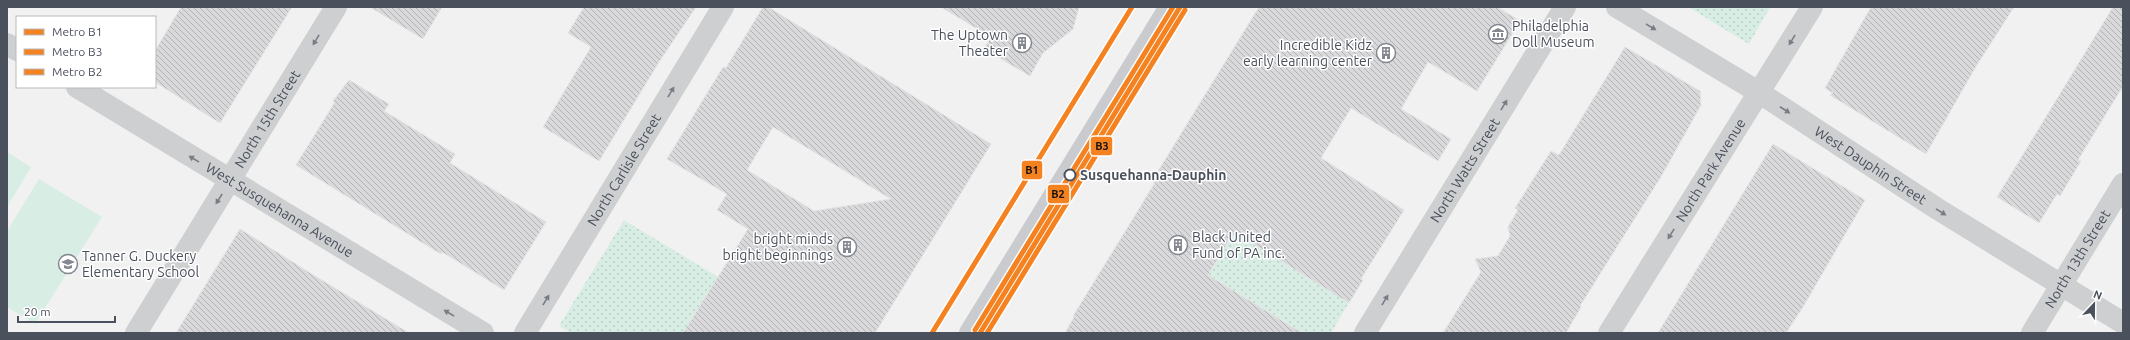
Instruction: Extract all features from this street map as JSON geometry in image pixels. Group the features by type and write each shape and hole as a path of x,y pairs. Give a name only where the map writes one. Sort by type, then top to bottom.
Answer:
{"main road":[{"path":"970,333 1170,7"}],"street":[{"name":"North 15th Street","path":"136,333 336,7"},
{"name":"North Carlisle Street","path":"526,333 723,7"},
{"name":"North Watts Street","path":"1365,333 1565,7"},
{"name":"West Dauphin Street","path":"1618,7 1760,93 1936,208 2123,323"},
{"name":"North Park Avenue","path":"1609,333 1760,93 1812,7"},
{"path":"7,44 16,49"},
{"name":"West Susquehanna Avenue","path":"79,88 483,333"},
{"name":"North 13th Street","path":"2032,333 2123,184"}],"green space":[{"path":"1688,7 1770,7 1749,44"},
{"path":"7,152 31,167 7,207"},
{"path":"39,179 102,217 35,324 7,307 7,231"},
{"path":"1154,183 1232,230 1247,235 1351,299 1331,333 1303,333 1205,273 1178,227 1141,204"},
{"path":"624,220 718,277 683,333 571,333 559,326"}],"building":[{"path":"181,7 292,7 220,123 156,83 156,49"},
{"path":"370,7 442,7 423,39"},
{"path":"584,7 696,7 659,62 599,161 543,127 591,47 568,33"},
{"path":"763,7 768,7 991,144 875,333 683,333 748,229 717,210 727,194 667,159 723,67 726,68","holes":["773,127 891,199 814,211 747,170"]},
{"name":"The Uptown Theater","path":"941,7 1079,7 1073,29 1043,53 1030,76 984,49 991,37"},
{"path":"1259,7 1497,7 1520,21 1477,91 1428,62 1401,109 1451,139 1438,161 1351,108 1321,158 1404,210 1361,279 1363,280 1349,303 1234,232 1208,275 1302,333 1065,333 1074,317 1073,316 1155,183 1152,181"},
{"path":"1871,7 2014,7 1975,68 1926,154 1830,95 1833,93 1825,88"},
{"path":"2113,7 2123,7 2123,86 2078,160 2081,161 2060,196 2057,194 2039,223 1997,197"},
{"path":"1625,47 1700,91 1701,105 1662,175 1580,306 1581,307 1566,333 1443,333 1481,272 1475,259 1498,256 1510,236 1508,227 1518,210 1515,208 1551,151 1559,155"},
{"path":"349,80 389,104 384,111 455,154 450,163 546,222 504,290 442,252 441,254 426,245 296,165 335,102 333,101"},
{"path":"1773,144 1865,200 1803,307 1786,333 1658,333"},
{"path":"240,229 315,276 409,333 176,333"}],"metro line":[{"name":"B1","path":"932,333 1132,7"},
{"name":"B2","path":"975,330 1173,7"},
{"name":"B1","path":"980,333 1180,7"},
{"name":"B3","path":"987,333 1185,10"}],"place":[{"name":"Philadelphia Doll Museum","path":"1498,34"},
{"name":"The Uptown Theater","path":"1022,43"},
{"name":"Incredible Kidz early learning center","path":"1386,53"},
{"name":"Susquehanna-Dauphin","path":"1070,175"},
{"name":"Black United Fund of PA inc.","path":"1178,245"},
{"name":"bright minds bright beginnings","path":"847,247"},
{"name":"Tanner G. Duckery Elementary School","path":"68,264"}]}
